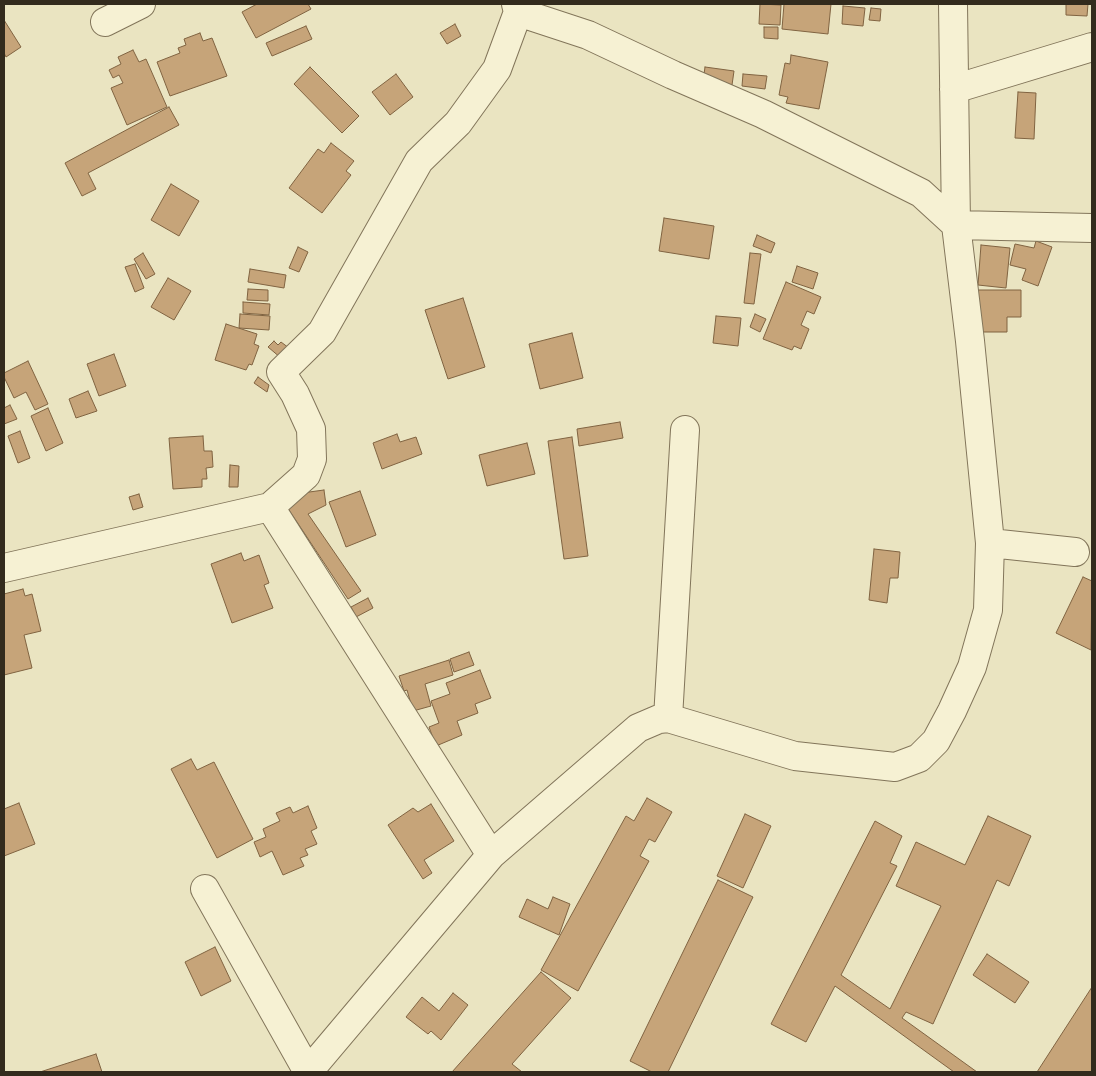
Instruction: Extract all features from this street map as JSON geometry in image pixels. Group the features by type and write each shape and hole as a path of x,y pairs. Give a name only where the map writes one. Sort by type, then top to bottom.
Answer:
{"street":[{"path":"105,22 141,4"},
{"path":"205,889 308,1072 491,855 638,728 659,719 668,718 795,756 895,767 919,758 936,741 972,667 988,610 990,543 970,341 956,224 953,4"},
{"path":"4,568 270,508 306,475 312,459 310,430 295,394 281,372 322,332 419,161 458,122 497,69 517,8 588,35 763,114 922,192 956,224 1092,228"},
{"path":"954,89 1092,48"},
{"path":"668,718 685,430"},
{"path":"270,508 491,855"},
{"path":"990,543 1074,552"}],"building":[{"path":"257,4 308,4 311,9 256,38 242,12"},
{"path":"760,4 781,5 780,25 759,24"},
{"path":"784,4 831,4 828,34 782,29"},
{"path":"1066,4 1088,4 1087,16 1066,15"},
{"path":"843,6 865,8 863,26 842,24"},
{"path":"871,8 881,9 880,21 869,20"},
{"path":"4,20 21,47 6,57 4,53"},
{"path":"455,24 461,36 447,44 440,33"},
{"path":"306,26 312,39 272,56 266,43"},
{"path":"764,27 778,27 778,39 764,38"},
{"path":"200,33 203,41 212,38 227,76 170,96 157,62 180,53 178,48 186,45 184,39"},
{"path":"133,50 139,62 146,59 167,107 127,125 111,88 123,83 119,75 113,78 109,70 121,64 118,57"},
{"path":"791,55 828,62 819,109 786,103 788,97 779,95 785,63 790,64"},
{"path":"310,67 359,116 342,133 294,84"},
{"path":"705,67 734,71 732,85 703,82"},
{"path":"396,74 413,97 390,115 372,92"},
{"path":"743,74 767,76 765,89 742,86"},
{"path":"1018,92 1036,93 1034,139 1015,138"},
{"path":"169,107 179,125 88,173 96,189 82,196 65,163"},
{"path":"331,143 354,161 346,171 351,175 322,213 289,188 318,149 324,153"},
{"path":"171,184 199,201 179,236 151,220"},
{"path":"664,218 714,226 709,259 659,251"},
{"path":"757,235 775,243 771,253 753,246"},
{"path":"1036,241 1052,247 1038,286 1022,280 1026,269 1010,265 1015,244 1034,248"},
{"path":"981,245 1010,248 1006,288 978,285"},
{"path":"298,247 308,252 299,272 289,268"},
{"path":"143,253 155,274 146,279 134,259"},
{"path":"750,253 761,254 754,304 744,303"},
{"path":"135,264 144,288 135,292 125,267"},
{"path":"797,266 818,273 813,289 792,282"},
{"path":"250,269 286,275 284,288 248,282"},
{"path":"168,278 191,291 174,320 151,307"},
{"path":"786,282 821,297 814,314 807,311 801,325 809,329 801,349 794,346 792,350 763,339"},
{"path":"248,289 268,290 268,301 247,300"},
{"path":"975,290 1021,290 1021,317 1007,317 1007,332 981,332"},
{"path":"463,298 485,367 448,379 425,310"},
{"path":"243,302 270,304 269,315 243,313"},
{"path":"240,314 270,316 269,330 239,328"},
{"path":"755,314 766,319 760,332 750,327"},
{"path":"716,316 741,318 738,346 713,343"},
{"path":"226,324 257,334 254,344 259,346 252,365 249,364 246,370 215,360"},
{"path":"572,333 583,378 540,389 529,344"},
{"path":"274,341 278,345 281,342 289,348 281,358 268,347"},
{"path":"114,354 126,386 99,396 87,364"},
{"path":"28,361 48,404 35,410 26,392 14,398 4,377 4,373"},
{"path":"258,377 269,385 267,392 254,383"},
{"path":"88,391 97,411 76,418 69,399"},
{"path":"10,405 17,419 4,424 4,408"},
{"path":"48,408 63,443 46,451 31,416"},
{"path":"620,422 623,438 579,446 577,429"},
{"path":"20,431 30,458 18,463 8,436"},
{"path":"397,434 400,442 416,437 422,454 382,469 373,443"},
{"path":"203,436 204,451 212,451 213,467 206,468 207,479 202,479 202,487 173,489 169,438"},
{"path":"572,437 588,556 564,559 548,441"},
{"path":"527,443 535,474 487,486 479,455"},
{"path":"230,465 239,466 238,487 229,487"},
{"path":"324,490 326,505 308,514 361,591 348,599 287,507 302,493"},
{"path":"360,491 376,535 346,547 329,502"},
{"path":"139,494 143,507 133,510 129,497"},
{"path":"874,549 900,552 898,578 890,578 887,603 869,600"},
{"path":"241,553 244,561 259,555 269,583 264,585 273,608 232,623 211,564"},
{"path":"1083,577 1092,581 1091,650 1056,633"},
{"path":"23,589 25,596 32,594 41,631 24,635 32,668 4,675 4,594"},
{"path":"368,598 373,608 356,617 351,607"},
{"path":"469,652 474,665 454,672 450,659"},
{"path":"449,660 453,675 425,684 431,706 413,711 407,690 404,691 399,676"},
{"path":"480,670 491,698 475,704 478,713 457,721 462,735 436,746 429,727 439,723 431,701 450,694 446,683"},
{"path":"191,759 197,770 214,762 253,839 217,858 171,769"},
{"path":"647,798 672,812 655,842 649,839 640,856 649,861 578,991 541,970 626,816 634,821"},
{"path":"19,803 35,844 4,856 4,809"},
{"path":"431,804 454,841 424,860 432,873 423,879 388,825 413,808 418,812"},
{"path":"308,806 317,828 311,831 317,844 305,849 308,855 300,858 304,866 283,875 272,851 260,857 254,842 266,837 263,829 280,821 276,813 290,807 293,813"},
{"path":"745,814 771,826 743,888 717,876"},
{"path":"988,816 1031,836 1009,886 997,880 933,1024 906,1012 902,1018 977,1072 954,1072 835,986 806,1042 771,1024 875,821 902,836 890,863 897,866 841,975 890,1009 941,906 896,886 916,842 965,865"},
{"path":"718,880 753,897 668,1072 652,1072 630,1061"},
{"path":"553,897 570,904 559,935 519,917 527,899 548,909"},
{"path":"215,947 231,981 201,996 185,962"},
{"path":"987,954 1029,982 1015,1003 973,975"},
{"path":"541,972 571,998 512,1064 522,1072 452,1072"},
{"path":"1092,987 1092,1072 1037,1072"},
{"path":"453,993 468,1005 441,1040 431,1031 428,1034 406,1017 422,997 439,1011"},
{"path":"96,1054 102,1072 40,1072"}]}
